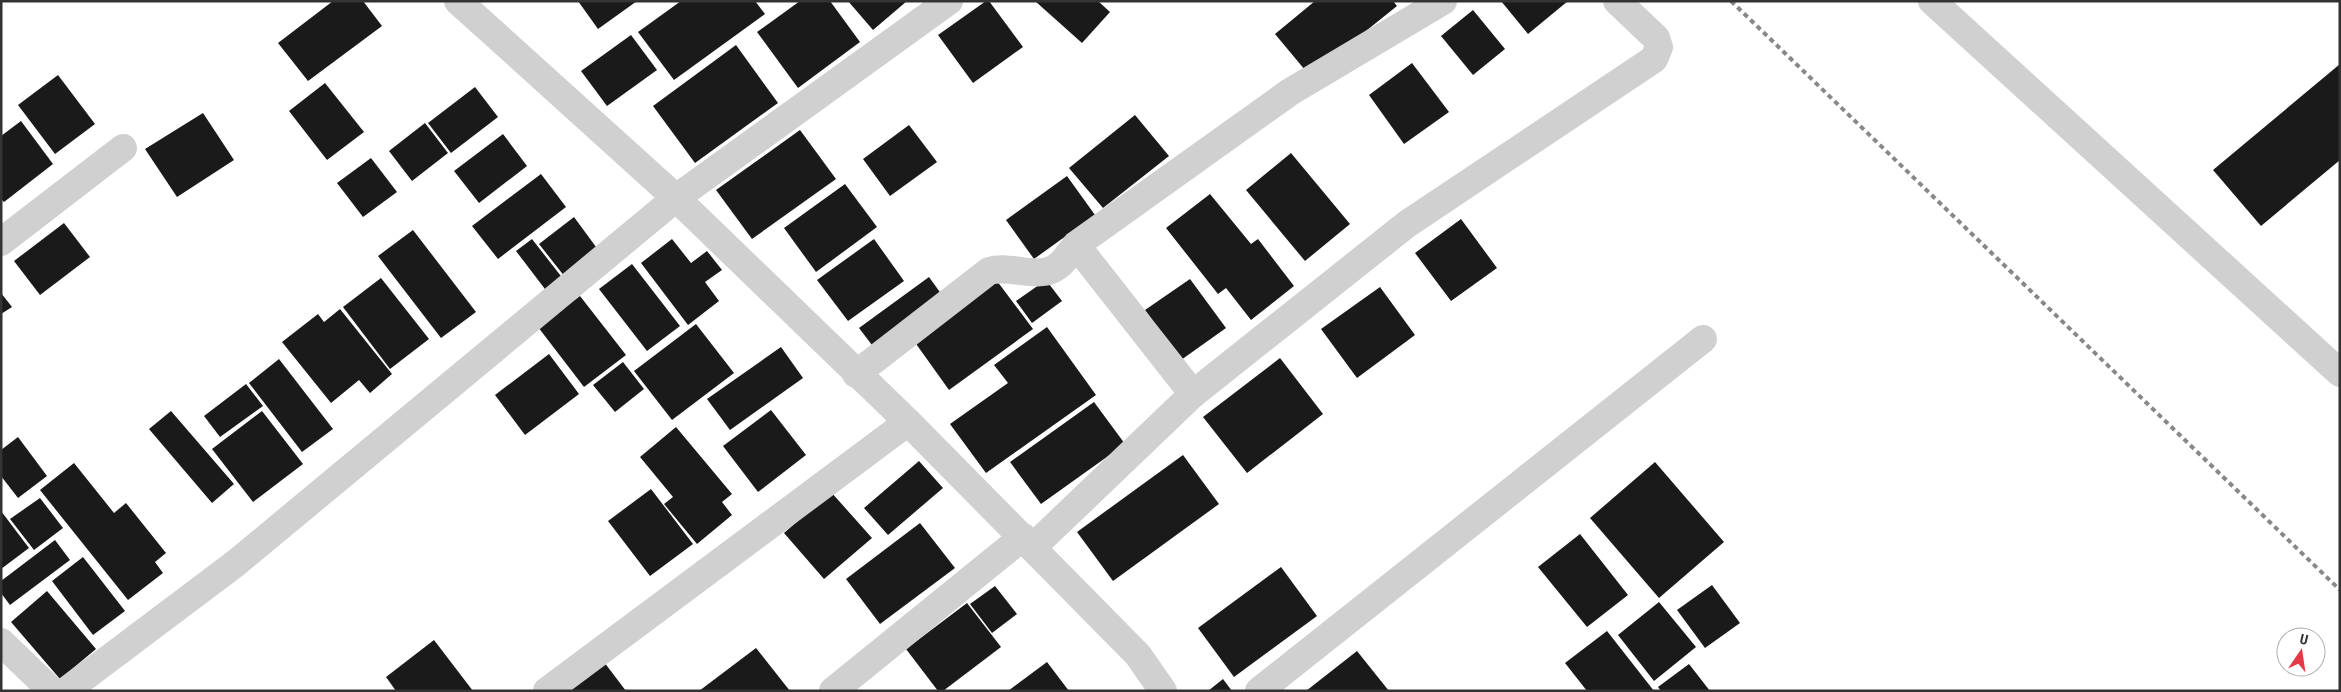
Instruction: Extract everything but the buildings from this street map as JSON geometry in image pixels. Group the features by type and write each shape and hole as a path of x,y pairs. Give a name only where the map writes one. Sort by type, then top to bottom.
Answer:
{"street":[{"path":"458,1 676,198 856,374 908,422 1138,655 1163,691"},
{"path":"66,691 236,563 676,198 949,1"},
{"path":"856,374 990,271 999,268 1049,271 1058,266 1076,245 1290,92 1443,1"},
{"path":"832,691 1028,542 1193,394 1407,224 1654,59 1659,47 1656,38 1617,1"},
{"path":"1932,1 2340,373"},
{"path":"1,242 123,148"},
{"path":"1076,245 1193,394"},
{"path":"1259,691 1703,339"},
{"path":"547,691 908,422"},
{"path":"1,642 52,691"}],"railway":[{"path":"1731,1 2340,590"}]}
